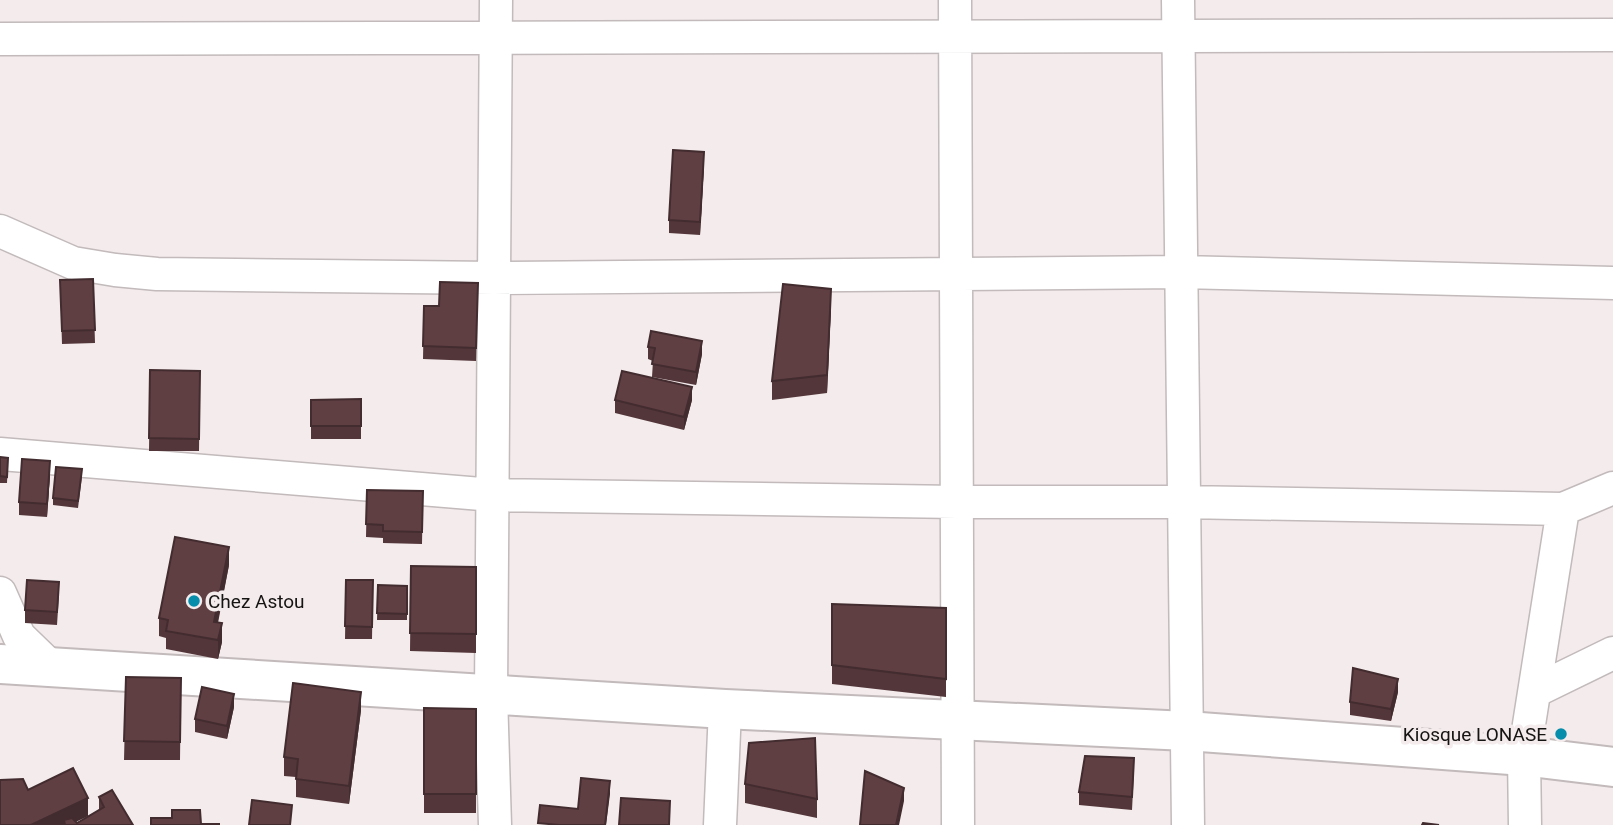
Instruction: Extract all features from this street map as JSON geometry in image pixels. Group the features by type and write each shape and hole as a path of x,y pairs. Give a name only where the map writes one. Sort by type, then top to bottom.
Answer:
{"street":[{"path":"495,825 491,695 496,0"},
{"path":"956,0 958,825"},
{"path":"1178,0 1188,825"},
{"path":"0,39 1613,35"},
{"path":"0,231 73,262 115,271 157,274 494,278 1181,272 1613,283"},
{"path":"0,454 493,495 1563,509 1613,488"},
{"path":"1525,825 1524,756 1563,509"},
{"path":"0,593 19,636 50,666"},
{"path":"1535,691 1613,653"},
{"path":"0,664 725,709 1187,731 1524,756 1613,767"},
{"path":"720,825 725,709"}],"building":[{"path":"673,150 704,152 700,222 669,220"},
{"path":"93,279 95,330 62,331 60,280"},
{"path":"440,282 478,283 476,348 423,346 424,306 439,306"},
{"path":"783,284 831,289 827,375 772,381"},
{"path":"651,331 702,341 696,372 652,364 655,348 648,347"},
{"path":"150,370 200,371 199,439 149,438"},
{"path":"622,371 692,387 684,417 615,400"},
{"path":"361,399 361,426 311,426 311,400"},
{"path":"0,457 8,458 7,477 0,476"},
{"path":"22,459 50,461 47,504 19,502"},
{"path":"56,467 82,469 78,501 53,498"},
{"path":"367,490 423,491 422,532 383,531 383,525 366,524"},
{"name":"Chez Astou","path":"175,537 229,547 214,622 222,623 218,640 166,631 168,620 159,618"},
{"path":"411,566 476,567 476,634 410,633"},
{"path":"27,580 59,582 57,612 25,610"},
{"path":"346,580 373,580 372,627 345,626"},
{"path":"378,585 407,586 407,614 377,613"},
{"path":"832,604 946,608 946,679 832,665"},
{"path":"1353,668 1398,679 1391,709 1350,702"},
{"path":"126,677 181,678 180,742 124,741"},
{"path":"293,683 361,692 349,786 296,779 298,759 284,757"},
{"path":"202,687 234,694 227,726 195,719"},
{"path":"424,708 476,709 476,794 424,794"},
{"path":"815,738 817,799 745,784 749,743"},
{"path":"1085,756 1134,758 1132,797 1079,792"},
{"path":"73,768 88,798 31,825 0,825 0,780 23,779 28,790"},
{"path":"865,771 904,788 896,825 860,825"},
{"path":"581,778 610,781 605,825 538,823 540,805 578,809"},
{"path":"112,790 133,825 65,825 64,820 72,818 77,823 104,807 99,797"},
{"path":"621,798 670,801 669,825 619,825"},
{"path":"252,800 292,805 290,825 249,825"},
{"path":"172,810 200,810 201,824 219,825 151,825 151,818 172,818"}],"place":[{"name":"Chez Astou","path":"194,601"},
{"name":"Kiosque LONASE","path":"1561,734"}]}
